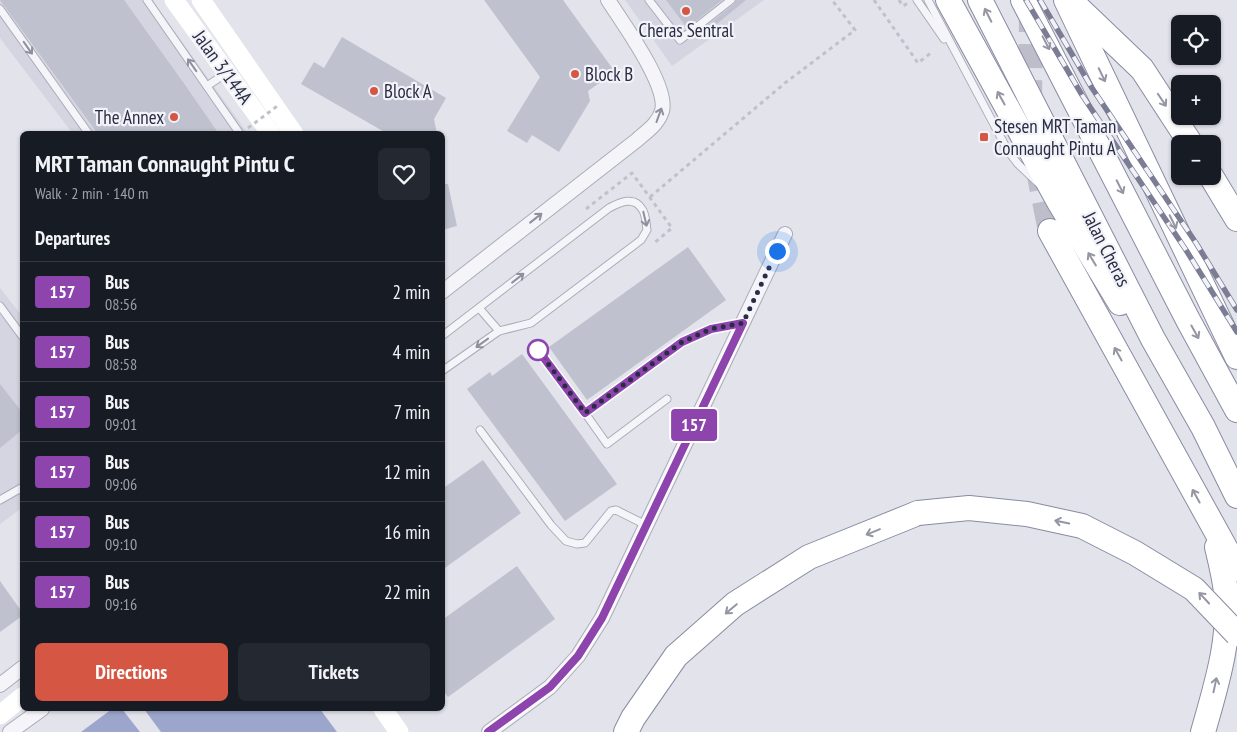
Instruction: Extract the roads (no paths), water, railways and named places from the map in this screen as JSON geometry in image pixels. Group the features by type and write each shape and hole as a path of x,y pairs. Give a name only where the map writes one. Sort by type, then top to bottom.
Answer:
{"highway":[{"path":"948,0 1059,202 1116,299 1154,339"},
{"name":"Jalan Cheras","path":"980,0 1154,339 1203,427 1237,496"},
{"path":"1023,0 1188,320 1237,410"},
{"path":"1066,0 1237,357"},
{"path":"1070,0 1142,69 1185,135"},
{"path":"1216,185 1237,219"},
{"path":"1050,231 1237,569"},
{"path":"626,732 633,718 676,656 735,604 809,557 918,513 969,508 1027,514 1082,526 1135,553 1194,589 1237,634"},
{"path":"1202,732 1213,696 1226,629 1225,587 1212,524"}],"street":[{"name":"Jalan 3/144A","path":"174,0 270,131"},
{"name":"Jalan 3/144A","path":"201,0 292,131"},
{"path":"445,290 638,140 655,124 662,109 659,87 650,67 608,0"},
{"path":"488,732 550,687 578,656 602,618 785,234"},
{"path":"0,685 20,670"},
{"path":"0,714 20,699"},
{"path":"10,732 39,711"},
{"path":"384,711 399,732"}],"lane":[{"path":"147,0 238,131"},
{"path":"649,0 680,40 731,0"},
{"path":"917,0 960,62"},
{"path":"928,0 1008,151 1018,164 1059,202"},
{"path":"0,8 87,131"},
{"path":"207,86 228,73"},
{"path":"445,334 609,208 621,201 633,201 642,209 647,230 641,240 531,323 499,330 445,369"},
{"path":"0,306 20,333"},
{"path":"480,308 499,330"},
{"path":"585,413 682,342 711,329 743,323"},
{"path":"538,350 607,444 667,399"},
{"path":"480,430 551,525 566,541 577,544 585,543 611,511 616,510 646,525"},
{"path":"0,500 20,489"}],"water":[{"path":"109,711 124,711 140,732 81,732"},
{"path":"145,711 321,711 337,732 161,732"}],"tunnel":[{"path":"1030,104 1031,10"},
{"path":"1037,166 1050,231"}],"railway":[{"path":"1026,0 1082,95 1186,250 1237,332"},
{"path":"1040,0 1092,88 1196,243 1237,310"}],"place":[{"name":"Cheras Sentral","path":"686,11"},
{"name":"Block B","path":"575,74"},
{"name":"Block A","path":"374,91"},
{"name":"The Annex","path":"174,117"},
{"name":"Stesen MRT Taman Connaught Pintu A","path":"984,137"}]}
